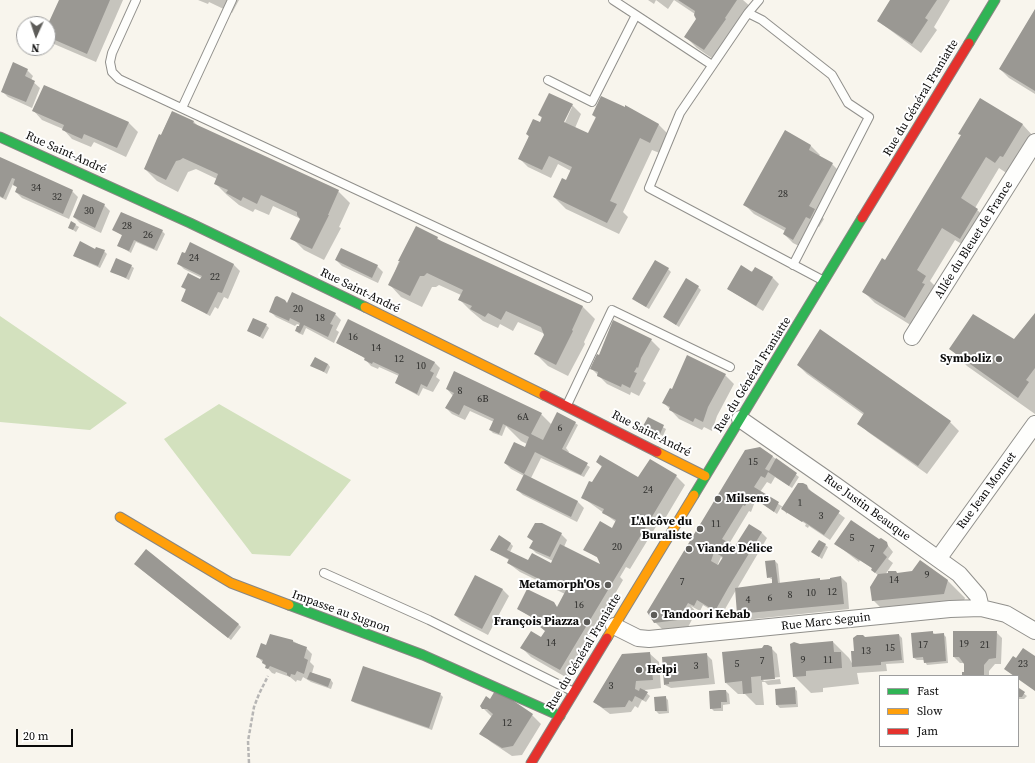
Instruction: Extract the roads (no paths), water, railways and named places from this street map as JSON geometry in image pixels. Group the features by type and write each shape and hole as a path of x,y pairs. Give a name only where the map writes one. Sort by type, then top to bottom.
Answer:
{"street":[{"name":"Rue du Général Franiatte","path":"531,763 995,0"},
{"name":"Rue Saint-André","path":"0,137 190,223 566,406 705,476"},
{"name":"Allée du Bleuet de France","path":"912,337 1035,142"},
{"name":"Rue Justin Beauque","path":"740,419 959,574 972,587 978,596 981,608"},
{"name":"Rue Jean Monnet","path":"938,559 1035,424"},
{"name":"Impasse au Sugnon","path":"120,517 230,583 423,655 560,716"},
{"name":"Rue Marc Seguin","path":"614,626 638,638 649,640 950,609 981,608 1006,614 1035,631"}],"lane":[{"path":"136,0 112,53 110,62 112,72 119,79 588,298"},
{"path":"182,108 232,0"},
{"path":"613,0 712,65"},
{"path":"759,0 748,13 680,113 649,188 824,281"},
{"path":"748,13 762,20 832,75 848,103 869,117 793,265"},
{"path":"548,80 592,102 636,15"},
{"path":"566,406 612,310 730,367"},
{"path":"324,573 429,620 574,692"}],"place":[{"name":"Symboliz","path":"999,359"},
{"name":"Milsens","path":"718,499"},
{"name":"L'Alcôve du Buraliste","path":"700,529"},
{"name":"Viande Délice","path":"689,549"},
{"name":"Metamorph'Os","path":"608,585"},
{"name":"Tandoori Kebab","path":"654,615"},
{"name":"François Piazza","path":"587,622"},
{"name":"Helpi","path":"639,670"}]}
